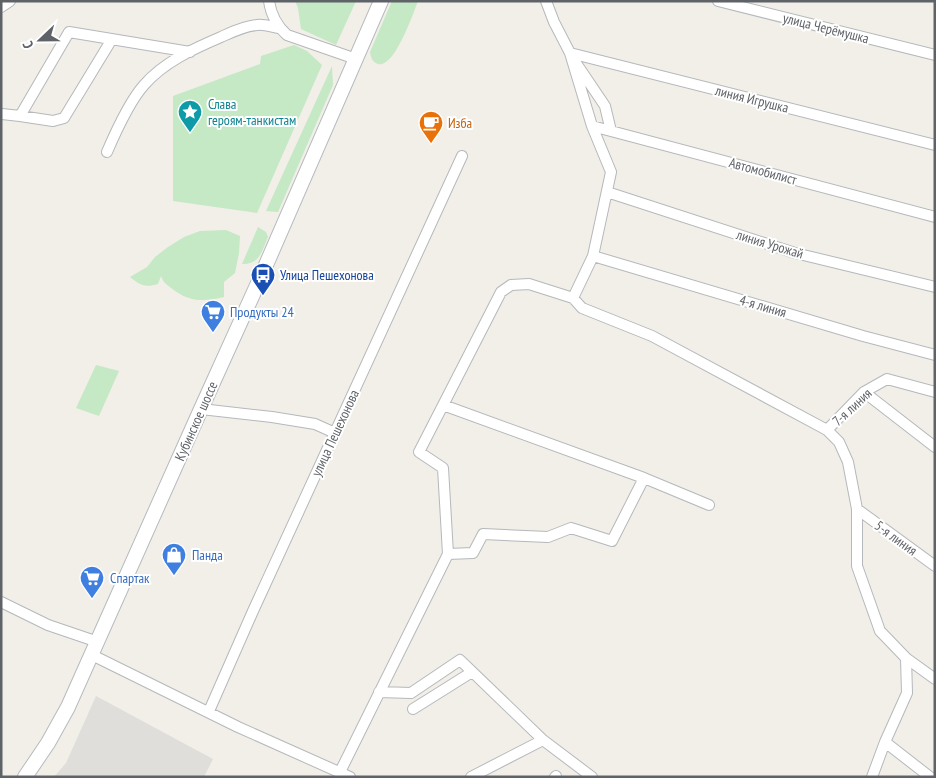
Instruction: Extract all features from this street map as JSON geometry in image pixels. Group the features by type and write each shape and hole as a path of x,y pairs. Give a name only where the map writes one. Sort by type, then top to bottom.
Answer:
{"main road":[{"name":"Кубинское шоссе","path":"25,777 68,707 98,642 381,1"}],"street":[{"path":"1,7 10,1"},
{"path":"269,1 273,19 287,35 356,59"},
{"path":"546,1 570,54 605,106 611,130"},
{"name":"улица Черёмушка","path":"718,1 935,54"},
{"path":"107,152 123,117 142,87 167,65 190,52 245,27 259,24 279,28"},
{"path":"20,116 70,32 190,52"},
{"path":"2,114 52,122 64,118 112,39"},
{"path":"570,54 592,126 611,172 592,256 573,298"},
{"name":"линия Игрушка","path":"570,54 935,145"},
{"name":"Автомобилист","path":"592,126 935,217"},
{"name":"улица Пешехонова","path":"208,712 462,156"},
{"name":"линия Урожай","path":"607,192 795,252 935,287"},
{"name":"4-я линия","path":"592,256 863,336 935,355"},
{"path":"340,772 448,554 443,468 419,452 501,292 511,285 529,284 573,298 582,308 652,336 827,430 839,442 848,462 857,509 857,566 880,631 906,658 935,679"},
{"name":"7-я линия","path":"827,430 864,392 887,379 935,392"},
{"path":"864,392 935,447"},
{"path":"443,405 644,478 710,505"},
{"path":"201,409 315,424 334,433"},
{"path":"448,554 473,553 483,534 548,537 571,528 612,540 644,478"},
{"name":"5-я линия","path":"857,509 935,566"},
{"path":"1,602 48,625 98,642"},
{"path":"92,655 238,727 350,777"},
{"path":"872,777 907,693 906,658"},
{"path":"379,692 411,693 460,660 543,740 592,777"},
{"path":"413,709 472,672"},
{"path":"471,777 543,740"},
{"path":"885,742 930,777"}],"shaded area":[{"path":"96,696 213,759 204,777 54,777 66,763"}],"green space":[{"path":"295,1 356,1 336,45 301,29"},
{"path":"392,1 418,1 396,50 384,63 378,64 373,61 370,52"},
{"path":"294,45 307,51 322,65 257,213 173,201 173,96 260,64 261,56"},
{"path":"332,66 333,85 278,212 266,211"},
{"path":"258,227 266,232 268,237 264,247 257,259 248,264 242,264"},
{"path":"226,230 240,236 235,273 224,282 224,297 196,300 178,293 165,283 161,276 158,284 150,286 140,284 130,277 147,267 155,257 184,237 200,231"},
{"path":"96,365 119,371 99,416 76,408"}],"place":[{"name":"Слава героям-танкистам","path":"190,133"},
{"name":"Изба","path":"431,144"},
{"name":"Улица Пешехонова","path":"263,296"},
{"name":"Продукты 24","path":"213,333"},
{"name":"Панда","path":"174,576"},
{"name":"Спартак","path":"92,599"}]}
